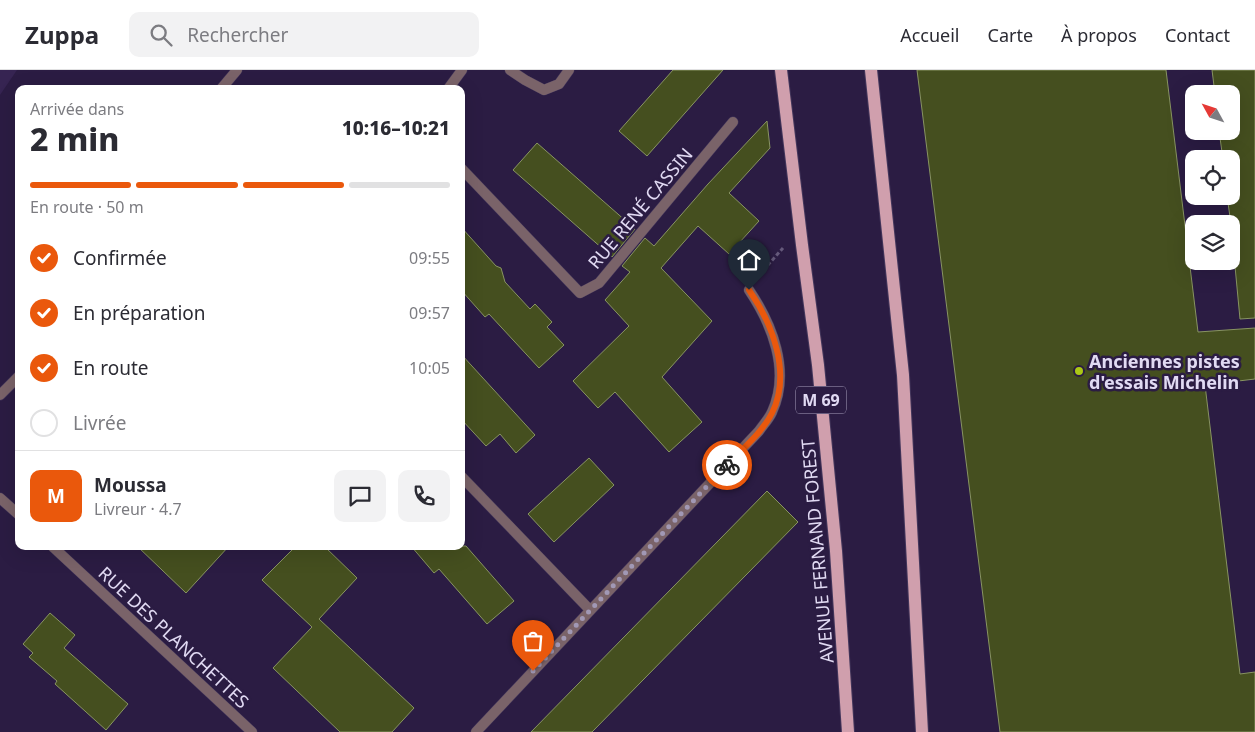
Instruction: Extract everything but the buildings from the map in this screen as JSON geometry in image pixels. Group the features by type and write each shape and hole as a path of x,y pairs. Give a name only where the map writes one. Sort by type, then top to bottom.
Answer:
{"main road":[{"name":"AVENUE FERNAND FOREST","path":"781,70 819,375 836,551 848,732"},
{"path":"871,70 903,375 922,732"}],"street":[{"path":"224,85 237,70"},
{"path":"451,85 462,70"},
{"path":"510,70 544,90 559,84 569,70"},
{"name":"RUE RENÉ CASSIN","path":"465,172 580,293 599,283 733,122"},
{"path":"476,732 759,431 772,412 779,389 776,345 764,315 749,290"},
{"path":"0,396 15,380"},
{"path":"465,480 590,610"},
{"path":"0,498 15,512"},
{"name":"RUE DES PLANCHETTES","path":"56,550 252,732"}],"path":[{"path":"749,290 755,278 782,248 802,245"}],"shaded area":[{"path":"0,70 17,70 0,95"}],"way so far":[{"path":"533,671 727,465"}],"place":[{"name":"Anciennes pistes d'essais Michelin","path":"1079,371"}],"route":[{"path":"727,465 759,431 772,412 779,389 776,345 760,306 749,290"}]}
